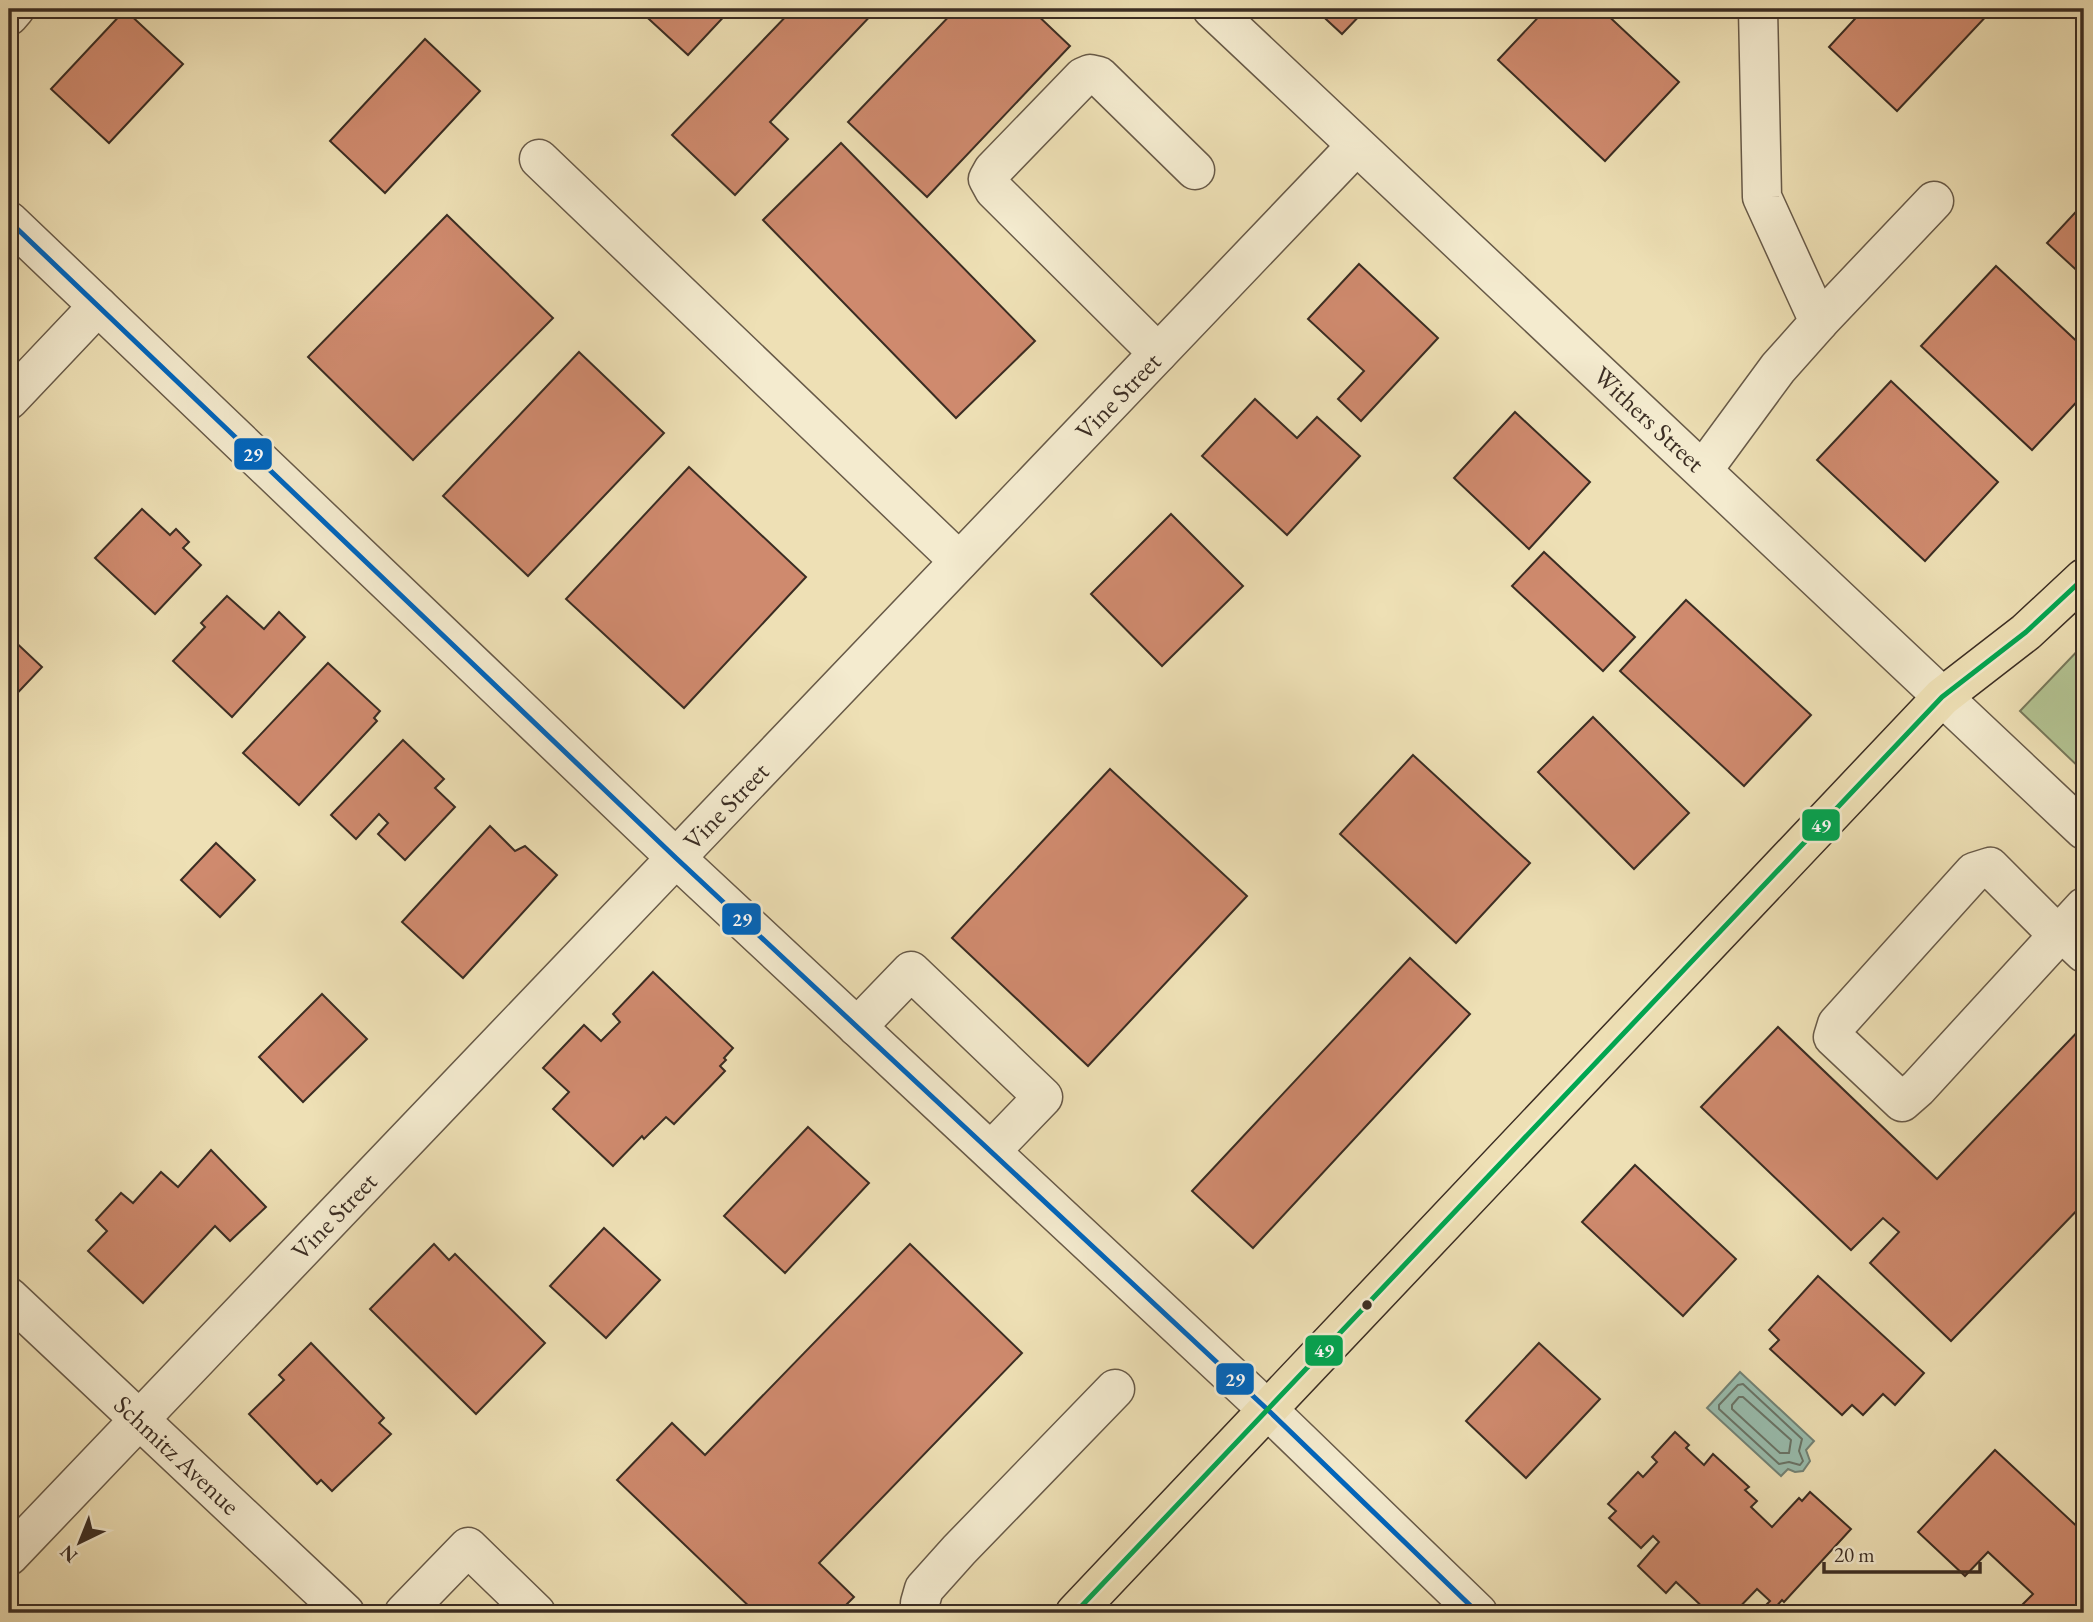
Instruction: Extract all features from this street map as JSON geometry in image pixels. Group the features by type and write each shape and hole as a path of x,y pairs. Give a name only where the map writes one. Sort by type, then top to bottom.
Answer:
{"main road":[{"path":"1075,1613 1942,697 2026,632 2084,578"}],"street":[{"path":"9,16 15,9"},
{"name":"Withers Street","path":"1212,9 2084,830"},
{"path":"1758,9 1762,197 1819,322"},
{"path":"1158,353 994,190 988,179 1002,161 1090,74 1099,76 1195,170"},
{"name":"Vine Street","path":"9,1556 1356,146"},
{"path":"539,159 960,561"},
{"path":"1703,470 1778,368 1934,201"},
{"path":"9,221 676,858 1268,1410 1478,1613"},
{"path":"9,400 98,306"},
{"path":"2071,944 1990,867 1974,872 1837,1024 1833,1037 1902,1102 2071,944 2084,907"},
{"path":"857,1027 911,971 1043,1097 990,1151"},
{"name":"Schmitz Avenue","path":"9,1297 345,1613"},
{"path":"920,1613 924,1589 1115,1389"},
{"path":"404,1613 468,1547 537,1613"}],"green space":[{"path":"2084,644 2084,772 2020,711"}],"water":[{"path":"1740,1372 1814,1441 1806,1450 1810,1461 1803,1471 1788,1469 1781,1476 1707,1408"}],"building":[{"path":"638,9 731,9 688,55"},
{"path":"793,9 877,9 770,122 788,139 735,195 672,135"},
{"path":"956,9 1031,9 1070,46 927,197 848,122"},
{"path":"1315,9 1366,9 1342,34"},
{"path":"1546,9 1601,9 1679,82 1605,161 1498,60"},
{"path":"1864,9 1993,9 1897,111 1829,47"},
{"path":"125,10 183,64 109,143 51,89"},
{"path":"425,39 480,91 385,193 330,141"},
{"path":"841,143 1035,341 956,418 763,220"},
{"path":"2084,203 2084,277 2047,243"},
{"path":"447,215 553,318 413,460 308,357"},
{"path":"1359,264 1438,338 1361,421 1338,399 1364,371 1308,319"},
{"path":"1996,266 2084,348 2084,394 2032,450 1921,346"},
{"path":"579,352 664,433 528,576 443,496"},
{"path":"1891,381 1998,482 1925,561 1817,460"},
{"path":"1255,399 1297,438 1317,417 1360,456 1287,535 1202,456"},
{"path":"1515,412 1590,482 1529,549 1454,478"},
{"path":"689,467 806,577 684,708 566,599"},
{"path":"142,509 170,535 176,529 189,542 183,548 201,565 155,614 95,558"},
{"path":"1171,514 1243,586 1162,666 1091,594"},
{"path":"1544,552 1635,637 1603,671 1512,586"},
{"path":"227,596 264,629 279,612 305,637 232,717 173,661 205,627 201,623"},
{"path":"1686,600 1811,715 1744,786 1620,671"},
{"path":"9,636 42,667 9,702"},
{"path":"328,663 380,711 374,718 377,721 299,805 243,753"},
{"path":"1593,717 1689,813 1634,869 1538,772"},
{"path":"403,740 444,779 435,788 455,807 405,860 378,834 388,823 379,814 356,839 331,815"},
{"path":"1413,755 1530,863 1456,943 1340,834"},
{"path":"1110,769 1247,896 1088,1066 952,938"},
{"path":"490,826 515,851 525,846 557,875 463,978 402,922"},
{"path":"216,843 255,880 220,917 181,880"},
{"path":"1410,958 1470,1014 1253,1248 1192,1191"},
{"path":"653,972 733,1048 720,1066 725,1071 674,1124 666,1117 644,1139 642,1136 613,1166 553,1109 569,1092 543,1068 584,1025 601,1041 620,1022 613,1014"},
{"path":"322,994 367,1039 303,1102 259,1057"},
{"path":"2084,1025 2084,1203 1951,1341 1870,1263 1899,1232 1883,1218 1851,1250 1701,1107 1778,1027 1937,1179"},
{"path":"808,1127 869,1183 785,1273 724,1216"},
{"path":"211,1150 266,1207 230,1241 215,1226 143,1303 88,1251 107,1231 96,1220 121,1193 133,1203 161,1172 178,1187"},
{"path":"1635,1165 1736,1259 1683,1316 1582,1222"},
{"path":"604,1228 660,1280 606,1338 550,1286"},
{"path":"434,1244 449,1260 455,1254 545,1343 476,1414 370,1309"},
{"path":"910,1244 1022,1353 819,1563 854,1597 838,1613 756,1613 617,1480 672,1423 705,1455"},
{"path":"1818,1276 1924,1373 1895,1405 1883,1394 1863,1415 1852,1405 1842,1415 1770,1349 1779,1340 1769,1330"},
{"path":"311,1343 384,1418 379,1423 391,1434 332,1491 321,1480 317,1484 249,1414 284,1380 279,1375"},
{"path":"1539,1343 1600,1399 1526,1478 1466,1421"},
{"path":"1675,1432 1689,1445 1686,1448 1704,1465 1713,1454 1749,1487 1745,1490 1757,1501 1751,1507 1772,1527 1799,1498 1802,1501 1810,1492 1851,1529 1784,1602 1782,1600 1773,1610 1767,1604 1770,1601 1757,1589 1734,1613 1709,1613 1676,1582 1666,1593 1638,1566 1659,1542 1653,1536 1641,1548 1609,1518 1616,1511 1608,1504 1638,1472 1643,1477 1657,1462 1652,1457"},
{"path":"1995,1450 2084,1533 2084,1613 2014,1613 2033,1594 1988,1552 1965,1576 1918,1532"}],"transit line":[{"name":"29","path":"9,221 676,858 1268,1410 1478,1613"},
{"name":"49","path":"1075,1613 1942,697 2026,632 2084,578"}]}
